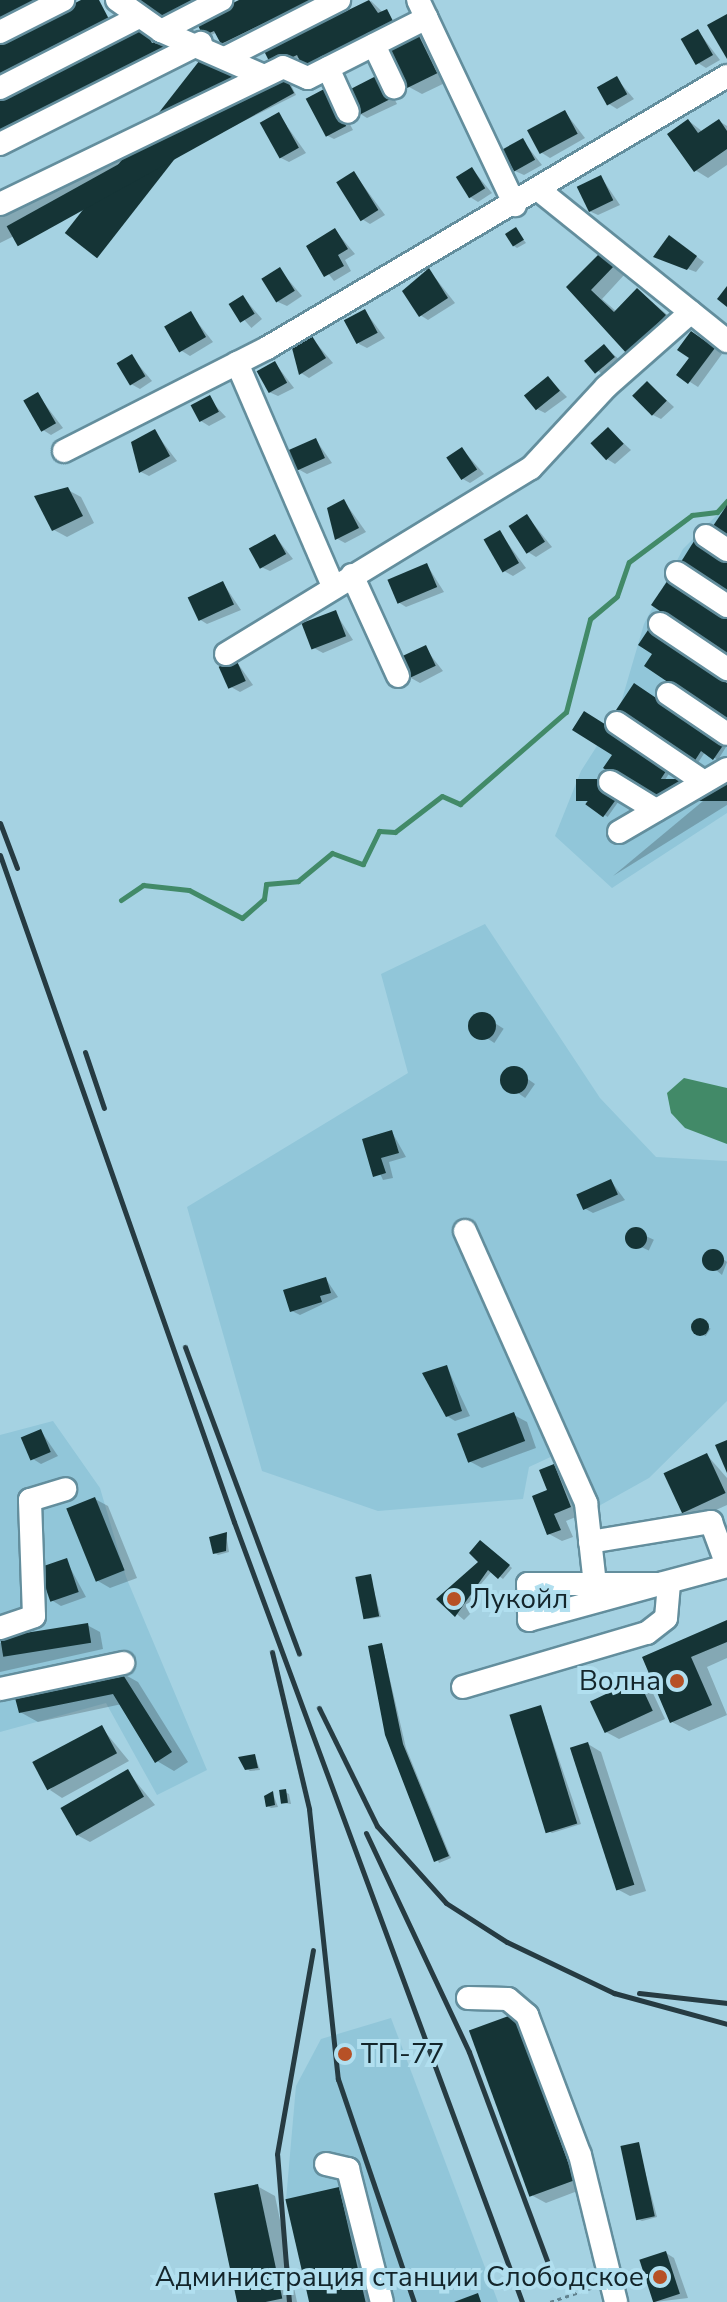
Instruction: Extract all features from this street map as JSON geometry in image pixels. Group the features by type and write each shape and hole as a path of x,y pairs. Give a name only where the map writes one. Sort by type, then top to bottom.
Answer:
{"street":[{"path":"0,32 63,0"},
{"path":"117,0 161,31 201,43 264,76"},
{"path":"161,31 221,0"},
{"path":"227,57 339,0"},
{"path":"0,204 283,67 308,78 374,45 420,5 515,205"},
{"path":"0,88 139,17"},
{"path":"0,144 201,43"},
{"path":"374,45 394,87"},
{"path":"328,68 348,112"},
{"path":"64,451 237,363 515,205 727,76"},
{"path":"539,190 727,341"},
{"path":"226,654 531,468 606,387 691,312"},
{"path":"237,363 343,580 398,676"},
{"path":"706,536 727,550"},
{"path":"677,573 727,606"},
{"path":"660,624 727,669"},
{"path":"668,694 727,734"},
{"path":"617,723 704,782"},
{"path":"619,832 727,769"},
{"path":"610,782 656,810"},
{"path":"465,1231 586,1503 595,1584"},
{"path":"0,1628 34,1616 30,1500 65,1489"},
{"path":"590,1542 711,1522 727,1566 665,1583 529,1620 528,1584 665,1583"},
{"path":"463,1687 647,1633 666,1618 665,1583"},
{"path":"0,1689 123,1663"},
{"path":"468,1998 508,1999 527,2015 580,2155 612,2292"},
{"path":"326,2164 348,2169 382,2302"}],"path":[{"path":"550,2302 612,2292"}],"shaded area":[{"path":"727,505 727,813 612,888 555,836 581,771 618,713 644,624 683,549"},
{"path":"485,924 600,1098 656,1157 727,1161 727,1401 649,1478 579,1517 557,1454 529,1467 523,1499 378,1511 262,1471 187,1207 408,1073 381,974"},
{"path":"684,1078 727,1088 727,1144 685,1128 671,1113 667,1093"},
{"path":"53,1421 100,1488 126,1577 207,1770 157,1795 106,1703 0,1732 0,1435"},
{"path":"391,2018 498,2302 310,2302 286,2200 296,2086 321,2039"}],"building":[{"path":"0,0 44,0 0,23"},
{"path":"81,0 99,0 111,23 0,80 0,41"},
{"path":"135,0 202,0 155,24"},
{"path":"239,0 312,0 221,44 214,31 203,36 196,21"},
{"path":"369,0 378,13 387,9 394,23 303,68 297,55 272,67 264,51"},
{"path":"727,14 727,59 707,25"},
{"path":"144,26 152,43 163,37 170,51 0,135 0,98"},
{"path":"698,29 713,55 696,65 681,39"},
{"path":"417,32 437,73 407,88 386,47"},
{"path":"207,51 239,76 97,258 65,233"},
{"path":"283,73 294,93 18,246 7,226"},
{"path":"378,75 390,99 359,115 347,91"},
{"path":"617,76 627,94 607,106 597,87"},
{"path":"326,88 346,126 326,137 306,99"},
{"path":"565,110 578,134 540,154 527,130"},
{"path":"279,112 299,148 280,159 260,123"},
{"path":"688,119 698,133 719,119 727,131 727,149 694,172 667,134"},
{"path":"523,138 535,160 514,172 502,150"},
{"path":"472,167 485,188 469,198 456,177"},
{"path":"354,171 378,210 361,221 336,182"},
{"path":"601,175 613,200 589,212 577,187"},
{"path":"516,227 524,240 513,247 505,234"},
{"path":"335,228 348,249 338,255 344,266 324,277 306,246"},
{"path":"669,235 697,256 687,270 653,257"},
{"path":"600,253 614,266 591,290 614,312 637,288 666,315 628,355 566,287"},
{"path":"280,267 295,291 276,302 261,279"},
{"path":"429,268 448,298 419,317 402,291"},
{"path":"727,286 727,307 717,299"},
{"path":"243,295 255,314 240,323 229,304"},
{"path":"365,309 378,333 356,344 344,320"},
{"path":"191,311 206,337 179,352 164,326"},
{"path":"691,331 715,348 688,384 676,375 689,358 677,350"},
{"path":"312,336 326,358 299,375 292,348"},
{"path":"604,344 615,357 595,374 584,361"},
{"path":"132,354 145,376 130,386 117,363"},
{"path":"275,361 287,383 269,393 257,371"},
{"path":"548,376 560,391 536,410 524,396"},
{"path":"647,381 667,401 652,416 632,396"},
{"path":"38,392 56,423 41,432 23,400"},
{"path":"210,395 219,412 199,422 191,405"},
{"path":"608,427 624,444 606,460 590,443"},
{"path":"155,429 170,456 139,473 131,442"},
{"path":"316,438 325,458 297,471 288,451"},
{"path":"462,447 477,469 461,480 446,458"},
{"path":"68,487 83,516 52,531 34,496"},
{"path":"344,499 359,528 335,540 327,508"},
{"path":"727,505 727,543 709,532"},
{"path":"527,514 545,542 527,554 509,526"},
{"path":"500,530 519,563 503,572 484,540"},
{"path":"275,534 286,554 260,569 249,549"},
{"path":"696,538 727,559 727,596 679,565"},
{"path":"427,563 437,587 398,604 387,580"},
{"path":"670,577 727,615 727,657 651,605"},
{"path":"223,581 234,605 199,621 188,597"},
{"path":"336,610 346,636 311,649 301,623"},
{"path":"648,630 727,683 727,722 644,666 652,654 638,645"},
{"path":"426,645 436,666 409,679 399,658"},
{"path":"236,659 246,681 228,689 219,667"},
{"path":"634,683 724,744 713,760 701,751 692,765 614,713"},
{"path":"584,711 670,765 649,797 603,768 612,755 572,730"},
{"path":"576,779 727,779 727,801 576,801"},
{"path":"600,784 618,797 603,817 585,804"},
{"path":"482,1012 492,1016 496,1026 492,1036 482,1040 472,1036 468,1026 472,1016"},
{"path":"514,1066 524,1070 528,1080 524,1090 514,1094 504,1090 500,1080 504,1070"},
{"path":"392,1130 399,1153 381,1158 386,1173 373,1177 362,1139"},
{"path":"611,1179 618,1195 583,1210 576,1194"},
{"path":"636,1227 644,1230 647,1238 644,1246 636,1249 628,1246 625,1238 628,1230"},
{"path":"713,1249 721,1252 724,1260 721,1268 713,1271 705,1268 702,1260 705,1252"},
{"path":"326,1277 331,1293 320,1296 322,1302 290,1312 283,1290"},
{"path":"700,1318 709,1327 700,1336 691,1327"},
{"path":"447,1365 462,1411 446,1417 422,1373"},
{"path":"514,1412 525,1441 468,1463 457,1434"},
{"path":"41,1429 51,1452 31,1461 21,1438"},
{"path":"727,1440 727,1473 715,1445"},
{"path":"707,1453 726,1493 682,1513 663,1473"},
{"path":"554,1464 571,1507 554,1514 561,1530 547,1535 532,1496 547,1490 539,1470"},
{"path":"95,1497 125,1570 96,1582 66,1509"},
{"path":"227,1532 226,1551 213,1554 209,1537"},
{"path":"480,1540 510,1565 498,1579 488,1570 455,1617 436,1599 478,1562 469,1553"},
{"path":"67,1558 79,1592 50,1602 39,1568"},
{"path":"371,1574 379,1616 363,1619 355,1577"},
{"name":"Волна","path":"727,1620 727,1642 691,1657 712,1705 670,1723 642,1657"},
{"path":"88,1623 91,1643 3,1657 0,1637"},
{"path":"382,1643 403,1744 449,1856 434,1862 385,1735 368,1646"},
{"path":"120,1670 172,1752 155,1763 113,1694 19,1713 14,1694"},
{"path":"638,1679 653,1711 605,1733 590,1701"},
{"path":"541,1705 577,1824 546,1833 509,1715"},
{"path":"102,1725 117,1753 47,1790 32,1762"},
{"path":"588,1742 634,1885 616,1891 570,1748"},
{"path":"255,1754 258,1768 245,1770 238,1757"},
{"path":"128,1769 144,1797 76,1836 60,1808"},
{"path":"286,1789 288,1803 281,1804 279,1790"},
{"path":"273,1791 275,1805 266,1807 264,1796"},
{"path":"514,2014 575,2180 529,2197 469,2030"},
{"name":"ТП-77","path":"347,2046 352,2059 344,2062 339,2049"},
{"path":"639,2142 655,2216 636,2220 620,2146"},
{"path":"258,2184 282,2298 237,2302 214,2193"},
{"path":"339,2187 366,2302 309,2302 285,2199"},
{"name":"Администрация станции Слободское","path":"666,2251 680,2294 653,2302 639,2260"},
{"path":"478,2293 481,2302 454,2302"}],"waterway":[{"path":"121,900 143,885 189,890 242,918 264,899 266,884 298,881 332,853 363,864 379,831 395,832 442,796 460,804 566,712 590,619 617,596 629,562 692,515 717,512 727,501"}],"railway":[{"path":"0,823 17,868"},
{"path":"0,855 234,1522 522,2302"},
{"path":"85,1052 104,1108"},
{"path":"185,1347 299,1654"},
{"path":"272,1652 309,1809 338,2079 414,2302"},
{"path":"319,1708 377,1826 446,1903 507,1942 614,1993 727,2024"},
{"path":"366,1833 469,2052 556,2285"},
{"path":"289,2302 277,2154 313,1950"},
{"path":"639,1993 727,2003"}],"place":[{"name":"Лукойл","path":"454,1599"},
{"name":"Волна","path":"677,1681"},
{"name":"ТП-77","path":"345,2054"},
{"name":"Администрация станции Слободское","path":"660,2277"}]}
